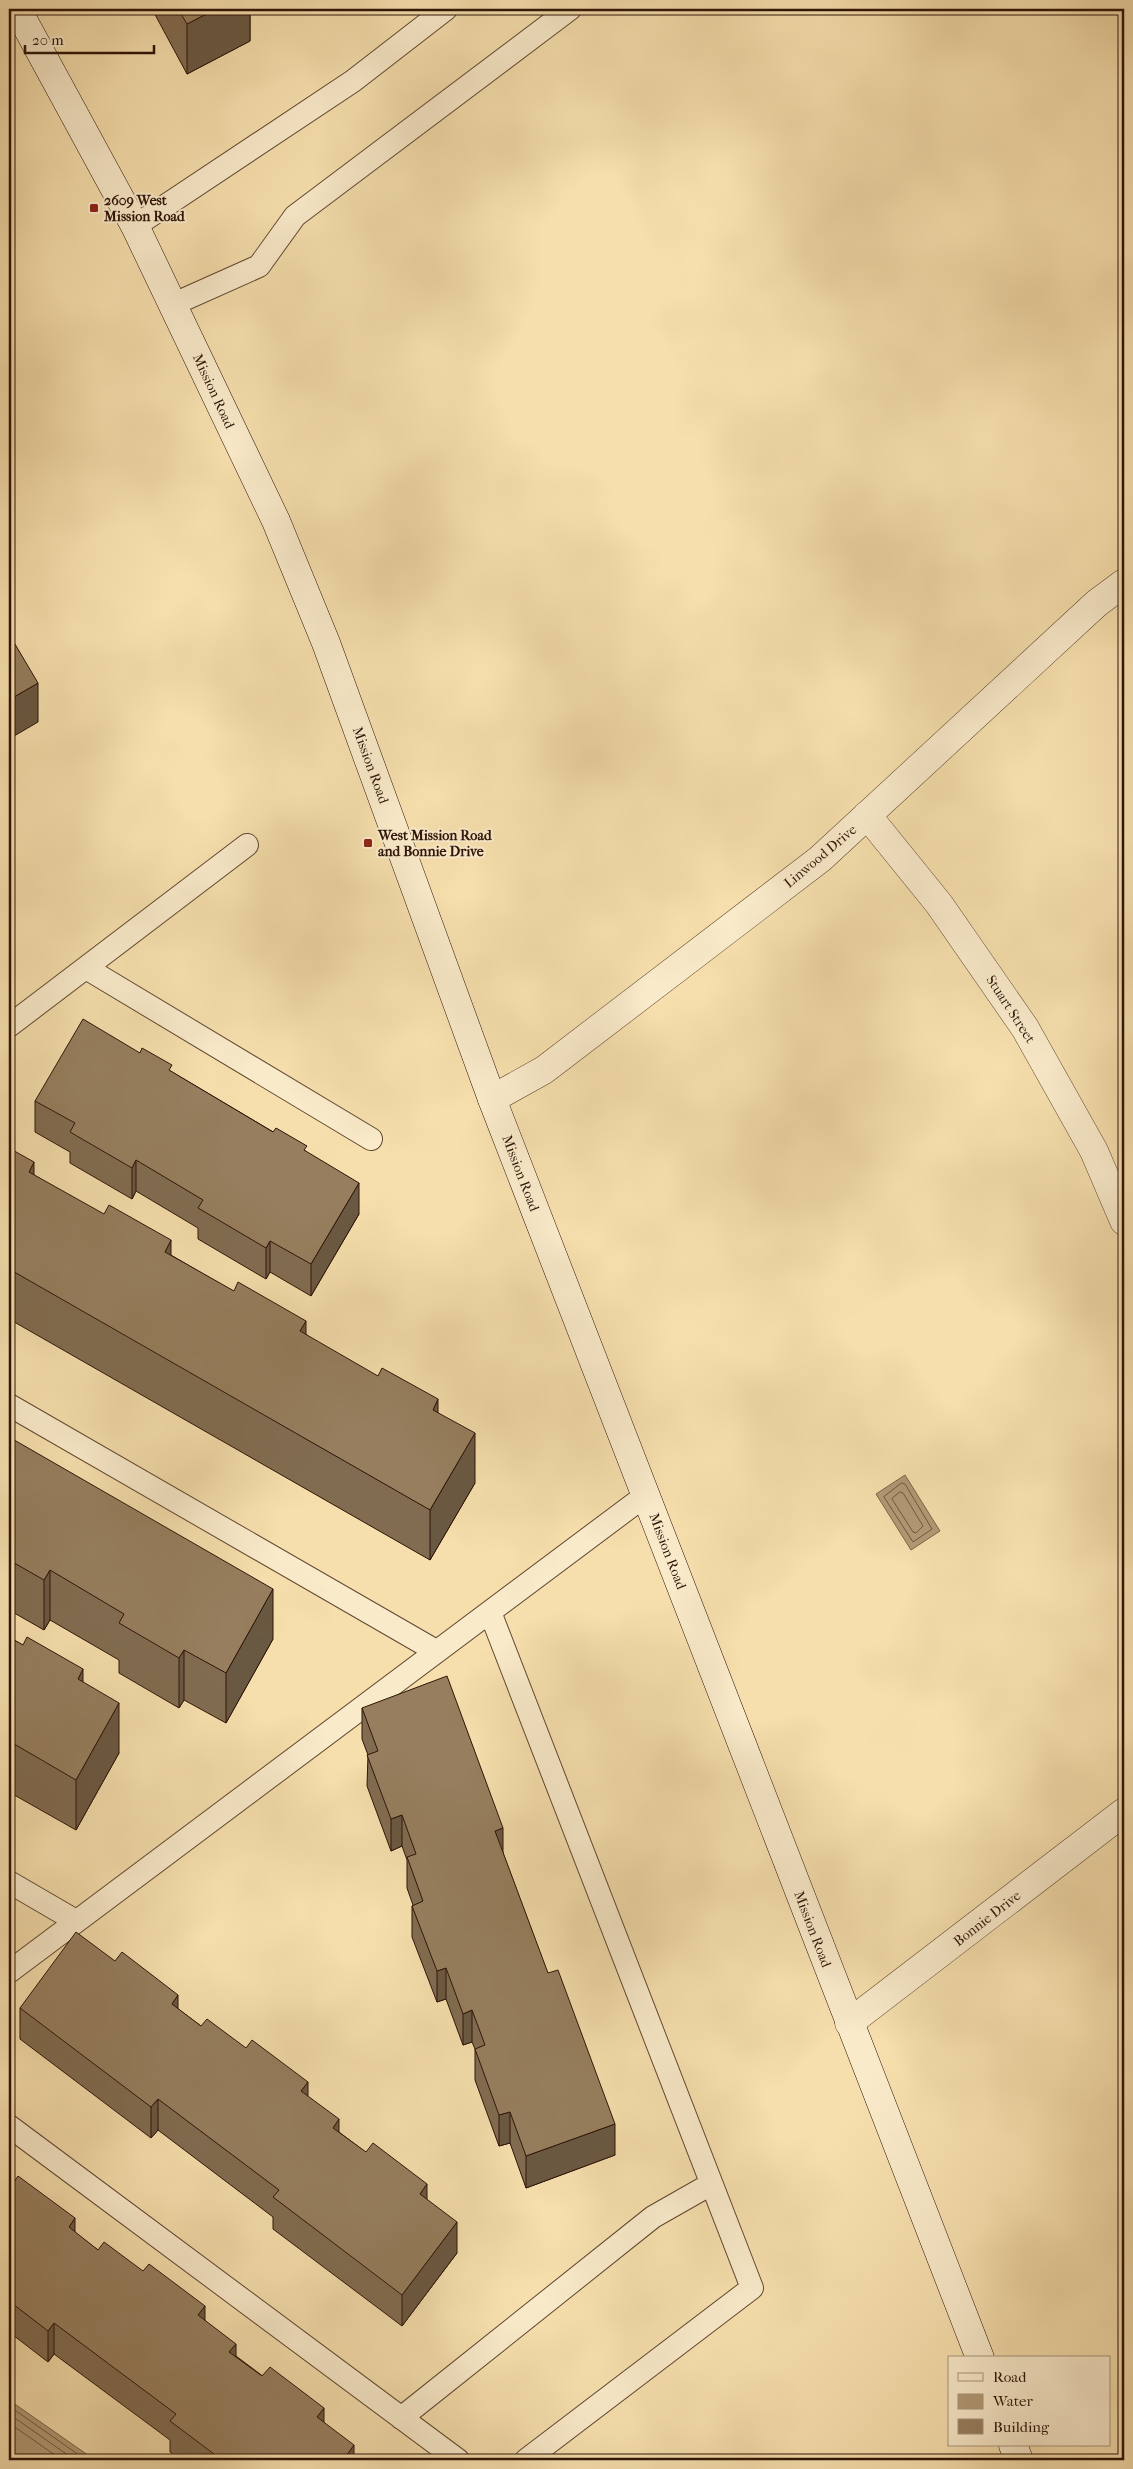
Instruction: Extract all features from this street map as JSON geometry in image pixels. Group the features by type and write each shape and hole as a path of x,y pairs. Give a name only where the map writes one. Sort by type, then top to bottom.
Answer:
{"street":[{"name":"Mission Road","path":"17,9 135,226 174,304 276,521 322,634 492,1099 979,2356"},
{"name":"Linwood Drive","path":"492,1099 544,1070 820,859 1097,603 1124,583"},
{"name":"Stuart Street","path":"867,815 939,904 1025,1028 1094,1151 1124,1222"},
{"name":"Bonnie Drive","path":"849,2023 1124,1812"},
{"path":"1013,2446 1018,2460"}],"lane":[{"path":"135,226 345,86 446,9"},
{"path":"174,304 259,266 295,216 570,9"},
{"path":"9,1026 247,846"},
{"path":"86,968 371,1139"},
{"path":"9,1405 436,1651"},
{"path":"9,1972 646,1494"},
{"path":"490,1612 752,2288 526,2460"},
{"path":"9,1882 76,1921"},
{"path":"9,2126 458,2460"},
{"path":"401,2418 653,2217 712,2184"}],"water":[{"path":"905,1475 940,1531 911,1550 876,1494"},
{"path":"9,2400 95,2460 9,2460"}],"building":[{"path":"178,9 216,9 187,24"},
{"path":"9,634 38,683 9,700"},
{"path":"83,1019 140,1053 142,1048 172,1065 169,1070 273,1132 276,1128 307,1146 304,1150 359,1183 311,1264 270,1241 266,1248 198,1208 203,1200 136,1160 132,1168 70,1132 75,1123 35,1101"},
{"path":"9,1148 34,1162 29,1172 104,1214 109,1205 171,1240 165,1252 234,1291 238,1282 306,1321 300,1331 378,1376 382,1368 438,1399 433,1410 475,1433 430,1510 9,1269"},
{"path":"9,1437 273,1589 226,1673 184,1650 179,1658 119,1623 124,1614 50,1570 44,1580 9,1560"},
{"path":"9,1637 23,1645 27,1637 83,1669 78,1679 119,1703 76,1780 9,1741"},
{"path":"447,1676 503,1828 495,1831 548,1973 558,1970 615,2124 526,2156 510,2112 499,2115 475,2049 485,2045 472,2010 463,2014 446,1968 437,1971 412,1906 423,1901 407,1857 416,1854 402,1815 391,1819 367,1755 378,1751 362,1708"},
{"path":"76,1932 115,1961 122,1952 178,1995 172,2004 201,2026 207,2019 246,2048 252,2040 308,2082 301,2091 339,2119 333,2128 366,2152 373,2143 427,2184 420,2194 457,2222 402,2295 273,2197 279,2190 158,2099 151,2107 20,2008"},
{"path":"18,2176 75,2218 69,2227 98,2250 104,2242 143,2271 149,2264 205,2306 198,2315 236,2344 229,2352 262,2376 270,2367 324,2408 317,2417 354,2445 343,2460 222,2460 170,2421 176,2414 54,2323 48,2331 9,2301 9,2183 12,2185"}],"place":[{"name":"2609 West Mission Road","path":"94,208"},
{"name":"West Mission Road and Bonnie Drive","path":"368,843"}]}
